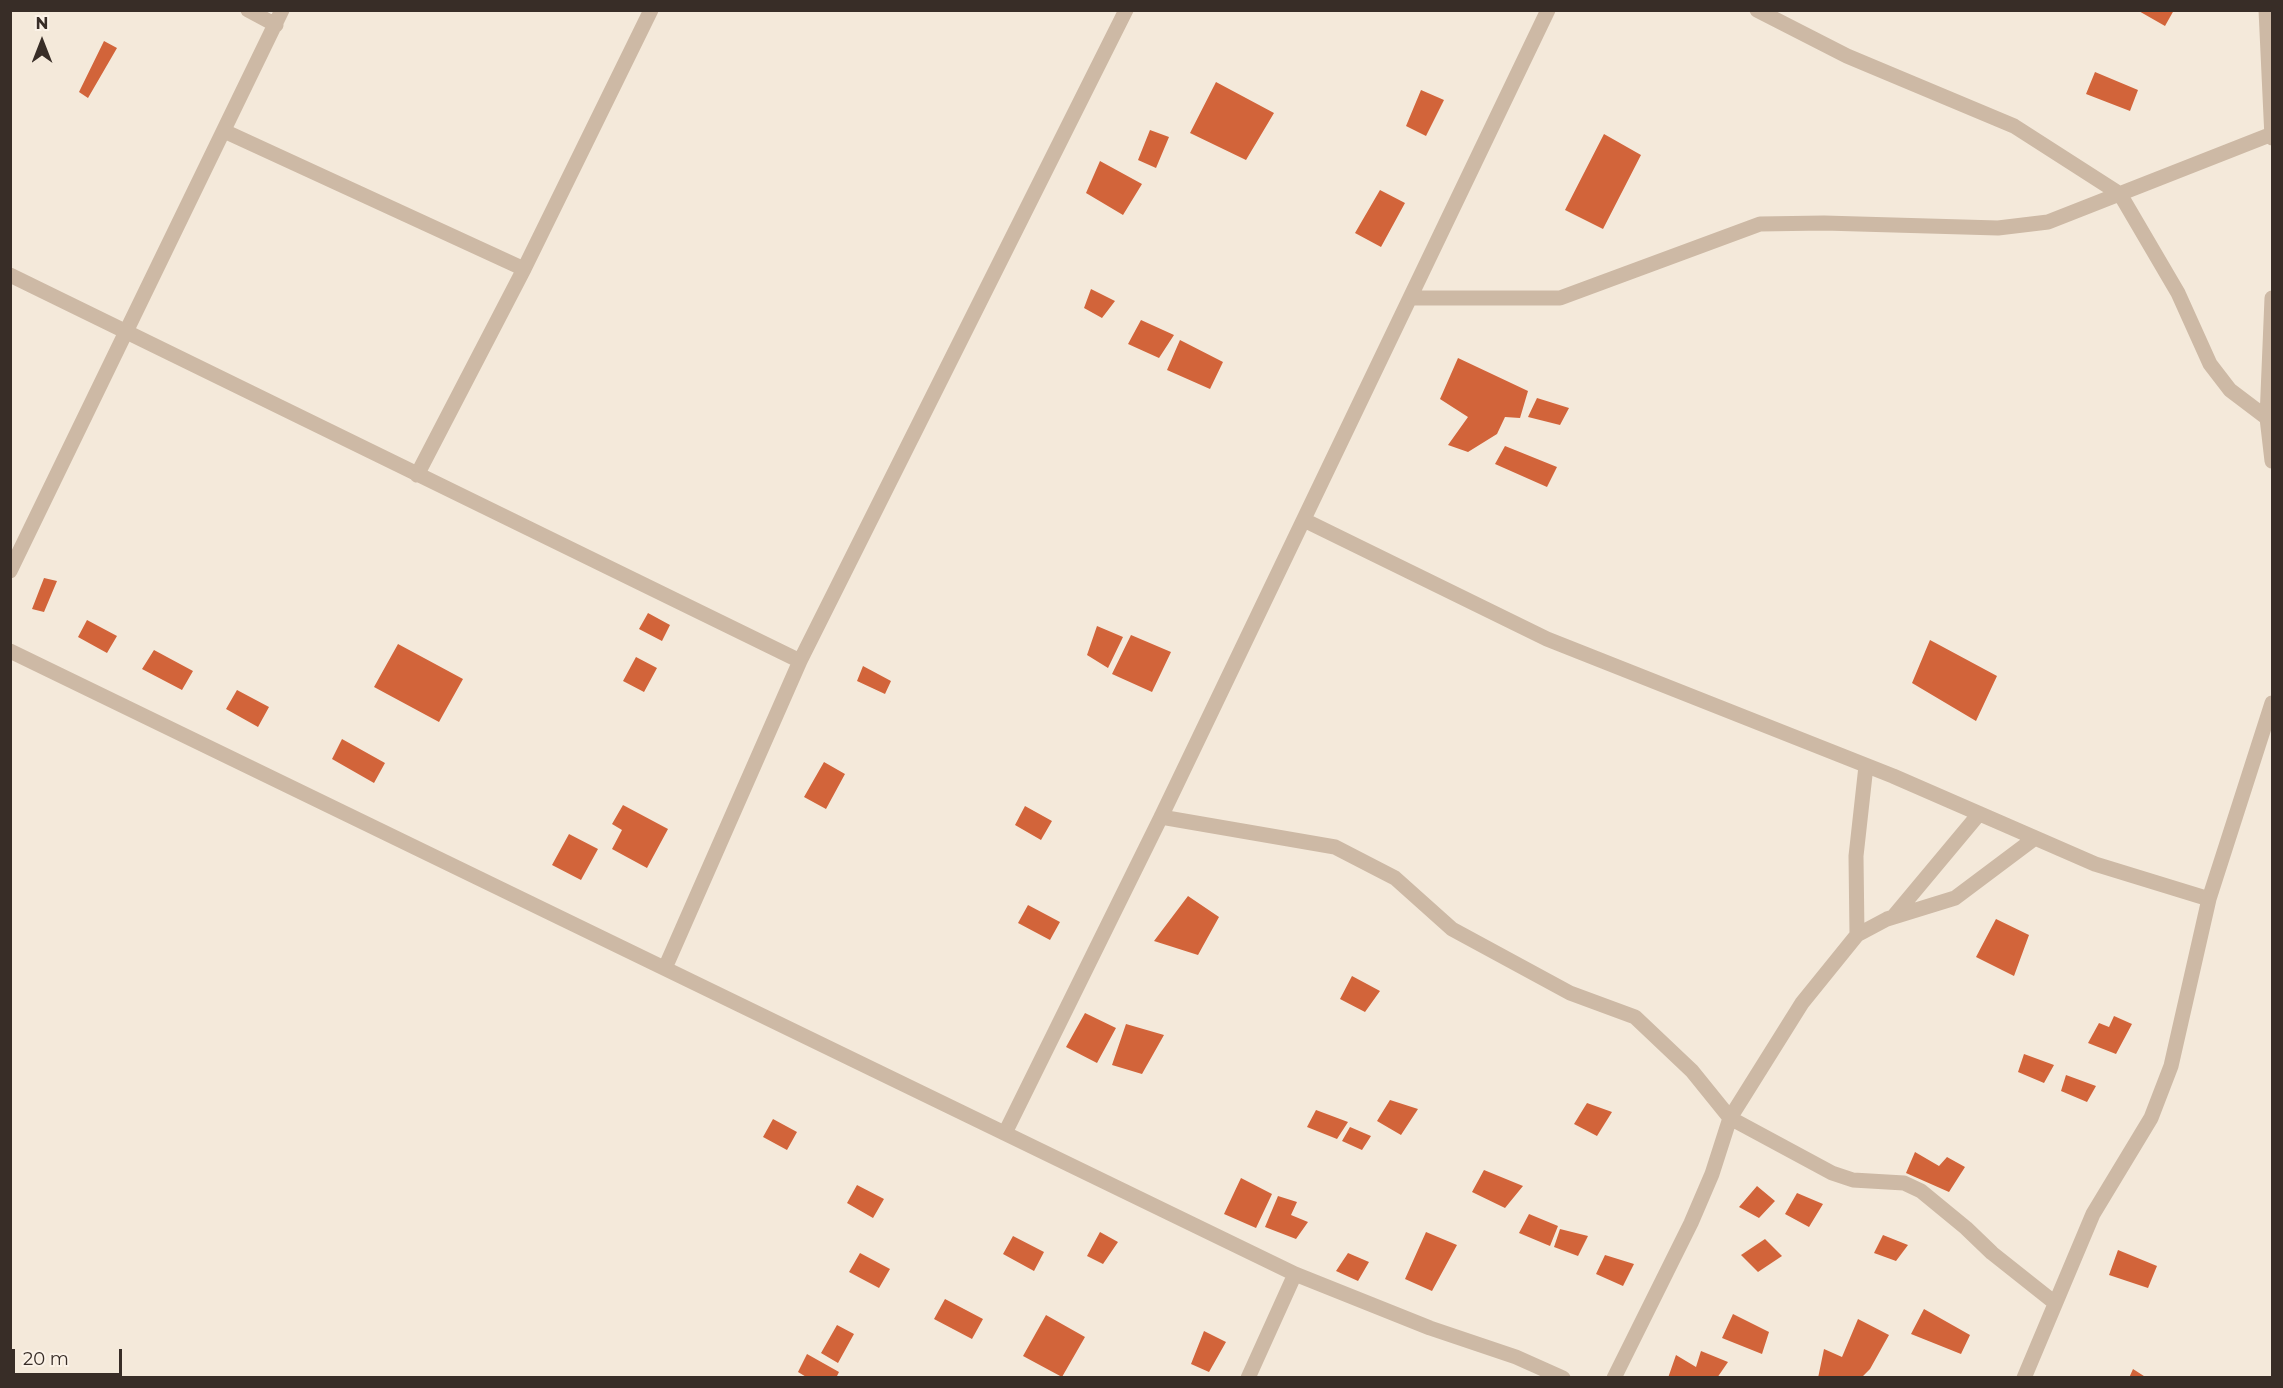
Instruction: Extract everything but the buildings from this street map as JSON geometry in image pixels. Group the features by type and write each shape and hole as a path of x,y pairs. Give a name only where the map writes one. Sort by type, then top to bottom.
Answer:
{"street":[{"path":"10,571 279,18 249,10"},
{"path":"417,475 524,269 651,10"},
{"path":"665,968 800,661 1126,10"},
{"path":"1005,1133 1161,817 1548,10"},
{"path":"1757,10 1847,56 2014,126 2120,194 2178,293 2210,364 2230,390 2267,418"},
{"path":"1410,298 1560,298 1760,224 1824,223 1998,228 2048,222 2272,136 2265,10"},
{"path":"225,131 524,269"},
{"path":"10,275 800,661"},
{"path":"2272,298 2267,418 2272,461"},
{"path":"1304,520 1547,639 1866,766 2095,864 2209,899"},
{"path":"10,651 1295,1274 1430,1328 1516,1356 1563,1377"},
{"path":"2024,1377 2093,1214 2151,1118 2171,1066 2209,899 2272,703"},
{"path":"1857,935 1856,856 1866,766"},
{"path":"1893,917 1978,814"},
{"path":"1161,817 1335,847 1395,878 1452,929 1570,993 1635,1017 1692,1071 1730,1118 1832,1173 1853,1180 1904,1183 1921,1191 2055,1304"},
{"path":"1614,1377 1712,1174 1730,1118 1802,1003 1857,935 1893,917 1955,898 2035,838"},
{"path":"1248,1377 1295,1274"}]}
